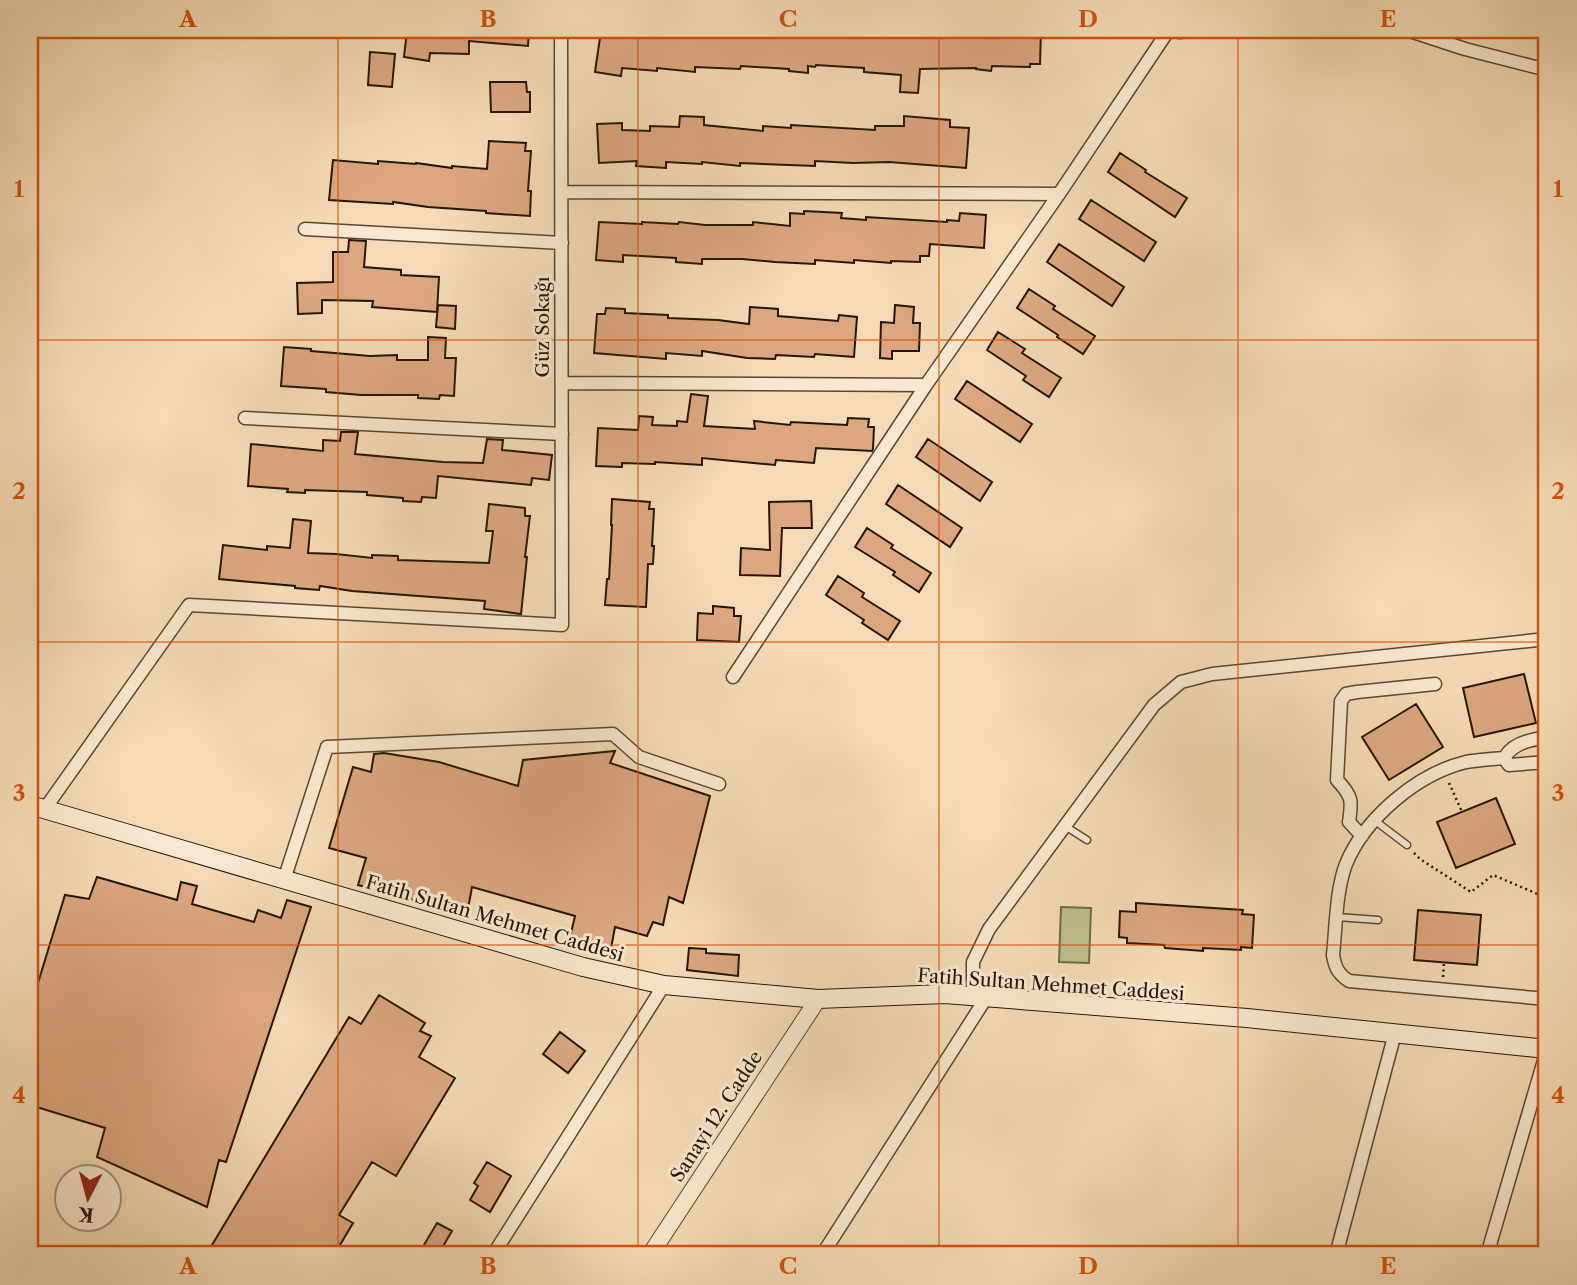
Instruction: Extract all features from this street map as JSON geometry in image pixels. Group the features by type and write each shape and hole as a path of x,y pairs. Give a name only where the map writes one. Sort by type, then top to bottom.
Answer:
{"main road":[{"name":"Fatih Sultan Mehmet Caddesi","path":"37,807 583,967 664,985 818,999 945,995 979,997 1247,1018 1547,1050"}],"street":[{"name":"Güz Sokağı","path":"37,807 189,605 562,625 561,30"},
{"path":"733,677 926,385 1059,194 1167,30 1190,30"},
{"path":"1407,30 1465,49 1547,70"},
{"path":"562,192 1059,194"},
{"path":"305,229 562,243"},
{"path":"562,383 926,385"},
{"path":"245,418 562,434"},
{"path":"822,1255 979,997 973,962 989,929 1154,705 1181,682 1212,674 1547,639"},
{"path":"1362,836 1349,822 1350,796 1337,780 1340,701 1346,694 1357,692 1435,684"},
{"path":"284,880 327,747 613,734 639,757 719,785"},
{"path":"1503,758 1508,750 1530,739 1547,738"},
{"path":"1503,758 1509,765 1547,762"},
{"path":"1503,758 1465,762 1424,778 1374,820 1346,865 1341,881 1335,967 1349,981 1547,999"},
{"path":"493,1255 664,985"},
{"name":"Sanayi 12. Cadde","path":"650,1255 818,999"},
{"path":"1336,1255 1395,1034"},
{"path":"1487,1255 1547,1050"}],"lane":[{"path":"1374,820 1406,845"},
{"path":"1065,825 1087,841"},
{"path":"1337,917 1378,920"}],"path":[{"path":"1443,771 1462,812"},
{"path":"1406,845 1420,859 1471,892 1493,875 1547,898"}],"green space":[{"path":"1061,907 1091,908 1089,963 1059,962"}],"building":[{"path":"407,30 529,30 528,46 469,41 469,54 430,53 429,61 404,57"},
{"path":"905,30 932,33 932,37 978,36 979,31 1012,34 1012,30 1041,30 1040,64 1030,64 1030,67 992,66 991,71 976,68 920,69 918,93 900,92 901,75 864,72 864,68 816,65 808,66 808,73 741,66 740,69 695,67 695,72 622,68 621,76 595,72 601,31 641,37 641,32 678,35 679,31 755,36 755,33 792,33 831,36 831,32 905,35"},
{"path":"370,52 395,54 392,87 368,85"},
{"path":"490,82 526,82 527,92 530,92 530,112 491,112"},
{"path":"680,116 704,117 704,125 763,131 763,126 791,128 791,125 875,130 875,126 904,126 904,116 950,120 950,127 969,128 966,168 889,162 815,161 815,166 740,163 740,166 666,162 666,168 636,166 637,161 599,163 597,124 622,123 622,130 650,131 650,126 679,127"},
{"path":"489,141 526,143 525,151 531,151 528,191 531,191 530,216 393,202 329,200 333,160 487,169"},
{"path":"1120,153 1187,198 1175,217 1108,172"},
{"path":"1091,200 1156,242 1144,261 1079,219"},
{"path":"804,211 842,213 841,218 866,220 866,217 947,222 959,221 960,213 986,215 984,248 930,244 929,256 920,256 920,262 891,263 815,260 815,264 702,259 702,264 676,262 676,258 623,255 623,262 596,260 599,222 753,225 753,222 790,226 790,213 804,214"},
{"path":"349,240 366,241 364,267 401,270 401,275 439,277 437,312 372,307 373,301 322,300 322,313 298,314 297,283 333,282 333,252 348,252"},
{"path":"1059,244 1124,287 1112,306 1047,262"},
{"path":"1029,289 1055,306 1053,309 1095,336 1083,354 1017,308"},
{"path":"438,305 456,306 455,329 436,327"},
{"path":"895,305 914,307 913,323 920,323 919,351 892,351 892,359 880,358 881,322 894,323"},
{"path":"750,307 778,309 778,316 838,321 839,315 857,317 854,357 815,354 814,357 776,355 775,359 747,358 702,351 702,356 666,353 666,359 594,353 597,314 605,314 606,308 625,309 625,313 668,315 668,318 749,324"},
{"path":"998,332 1025,349 1022,353 1061,378 1049,397 1023,380 1026,376 987,350"},
{"path":"428,337 446,338 445,358 456,358 454,396 440,395 439,399 418,398 418,395 361,395 281,386 284,347 370,356 397,355 397,360 428,360"},
{"path":"967,381 1032,424 1020,442 955,399"},
{"path":"691,394 708,396 704,426 755,429 754,421 790,425 791,422 847,425 848,418 869,419 868,427 874,427 873,449 816,448 814,463 776,460 775,465 702,458 702,465 655,462 622,463 622,467 596,466 598,428 638,430 639,416 653,417 652,425 677,426 677,421 687,422"},
{"path":"341,432 358,432 355,454 443,462 483,463 487,439 503,440 502,450 552,455 549,480 532,478 531,485 438,476 436,498 422,497 421,502 367,495 367,492 305,490 305,493 248,486 251,444 323,451 323,440 340,441"},
{"path":"928,439 992,482 980,501 916,457"},
{"path":"898,485 962,528 950,547 886,504"},
{"path":"612,499 650,502 649,509 654,509 653,564 648,564 646,607 605,605 609,579"},
{"path":"811,501 812,528 782,528 780,576 740,575 741,548 770,550 769,502"},
{"path":"489,504 525,508 525,516 530,516 521,614 484,609 485,601 320,586 319,590 219,579 223,545 267,550 267,546 290,548 293,519 311,521 308,553 489,563 493,531 486,531"},
{"path":"867,528 893,545 891,548 931,573 919,592 893,575 895,572 855,547"},
{"path":"838,576 864,593 862,597 900,621 888,640 826,595"},
{"path":"713,606 734,608 734,616 741,616 739,642 697,640 698,613 713,614"},
{"path":"1524,674 1536,723 1474,737 1463,688"},
{"path":"1416,704 1443,747 1389,780 1362,737"},
{"path":"615,751 610,763 710,796 683,903 669,897 663,925 653,922 647,936 615,927 610,954 569,941 575,916 472,887 468,909 421,902 358,885 366,858 329,848 353,767 371,772 374,754 384,753 439,762 518,786 523,760"},
{"path":"1496,798 1515,844 1456,868 1437,822"},
{"path":"97,877 177,900 181,882 197,886 192,904 254,922 258,910 281,918 287,900 311,907 226,1162 219,1160 207,1207 122,1168 122,1162 108,1162 97,1157 105,1128 30,1105 30,1009 65,895 89,899"},
{"path":"1136,903 1243,910 1242,914 1254,915 1252,948 1203,948 1203,951 1127,943 1127,938 1119,937 1120,911 1136,912"},
{"path":"1418,910 1481,915 1477,965 1414,960"},
{"path":"689,948 706,949 706,953 739,955 738,976 687,970"},
{"path":"379,995 425,1023 420,1031 431,1036 419,1057 455,1078 396,1176 372,1162 339,1215 353,1223 334,1255 206,1255 349,1017 361,1024"},
{"path":"560,1032 585,1051 568,1073 543,1054"},
{"path":"487,1162 511,1176 490,1212 470,1200 478,1186 474,1183"},
{"path":"437,1223 452,1231 438,1255 418,1255"}]}
